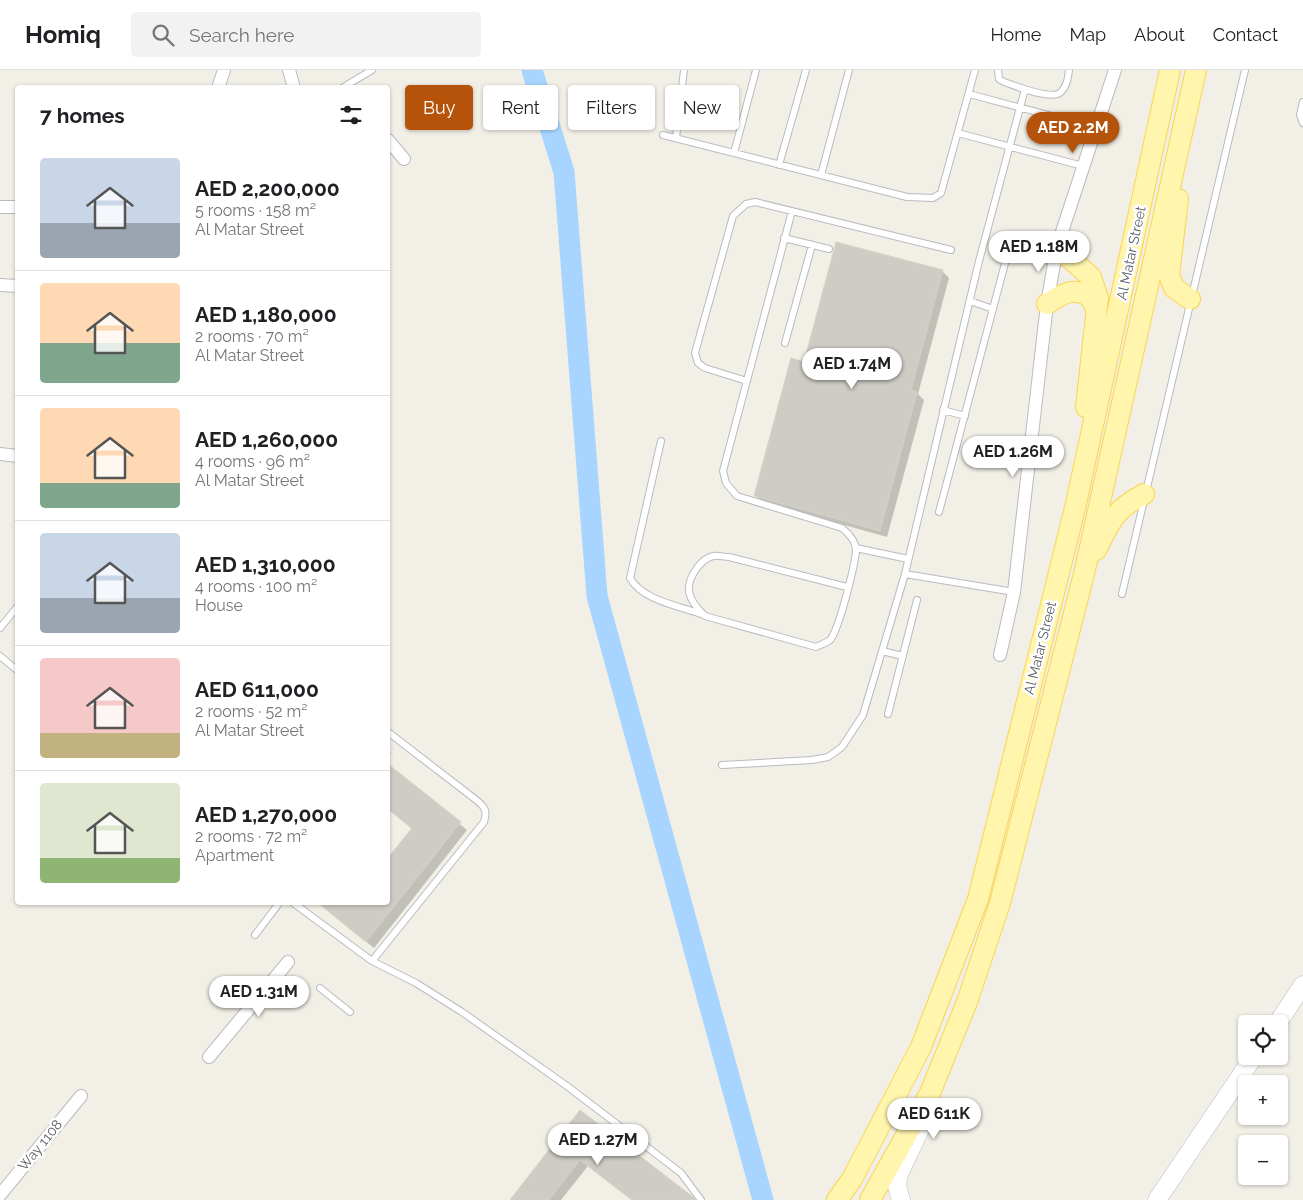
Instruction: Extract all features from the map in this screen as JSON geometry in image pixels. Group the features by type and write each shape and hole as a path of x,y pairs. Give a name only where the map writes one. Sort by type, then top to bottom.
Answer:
{"main road":[{"name":"Al Matar Street","path":"837,1200 852,1179 921,1047 978,899 1075,508 1170,70"},
{"name":"Al Matar Street","path":"870,1200 930,1093 966,1002 1000,903 1084,574 1196,70"},
{"path":"1174,164 1178,200 1169,275 1174,288 1190,299"},
{"path":"1057,247 1091,277 1098,298 1075,508"},
{"path":"1048,304 1066,292 1076,291 1091,298 1096,310"},
{"path":"1084,574 1116,514 1123,506 1144,494"}],"street":[{"path":"219,85 224,70"},
{"path":"289,70 293,85"},
{"path":"1000,656 1014,592 1048,304 1057,247 1115,70"},
{"path":"390,142 404,159"},
{"path":"0,207 15,207"},
{"path":"0,285 15,286"},
{"path":"0,454 15,456"},
{"path":"209,1057 288,962"},
{"path":"1283,1015 1303,985"},
{"path":"1157,1200 1248,1065"},
{"path":"902,1200 897,1186 898,1174 931,1110 930,1093"},
{"name":"Way 1108","path":"0,1195 81,1096"}],"lane":[{"path":"347,85 372,70"},
{"path":"676,138 684,70"},
{"path":"734,153 756,70"},
{"path":"779,165 806,70"},
{"path":"821,175 850,70"},
{"path":"663,135 907,197 933,198 940,193 975,70"},
{"path":"998,70 999,79 1046,95 1058,94 1066,83 1069,70"},
{"path":"1122,594 1245,70"},
{"path":"722,765 812,760 828,757 842,746 863,715 905,574 970,301 1025,89"},
{"path":"969,94 1097,128"},
{"path":"1303,102 1300,115 1303,123"},
{"path":"958,133 1083,166"},
{"path":"747,381 705,368 698,363 695,353 732,216 746,204 755,202 950,250"},
{"path":"661,441 630,578 635,586 644,593 705,616 816,647 829,641 836,631 856,548 851,536 842,528 737,496 726,483 723,471 792,211"},
{"path":"784,238 829,249"},
{"path":"785,343 812,245"},
{"path":"939,512 1008,252"},
{"path":"970,301 993,309"},
{"path":"944,410 965,416"},
{"path":"856,548 908,559"},
{"path":"705,616 694,606 689,595 690,578 703,560 713,556 729,557 847,587"},
{"path":"905,574 1014,592"},
{"path":"888,714 917,600"},
{"path":"0,628 15,610"},
{"path":"882,651 903,656"},
{"path":"0,656 15,668"},
{"path":"372,961 484,822 487,814 479,802 390,734"},
{"path":"255,935 278,905"},
{"path":"296,905 372,961 416,983 462,1012 567,1086 681,1173 698,1192 701,1200"},
{"path":"320,988 350,1012"}],"building":[{"path":"836,242 943,270 911,390 917,392 880,531 754,496 791,358 804,362"},
{"path":"390,766 461,822 366,942 321,905 390,905 390,856 412,828 390,811"},
{"path":"580,1110 695,1200 632,1200 580,1160 549,1200 510,1200"}],"waterway":[{"path":"532,70 564,172 597,596 763,1200"}]}
